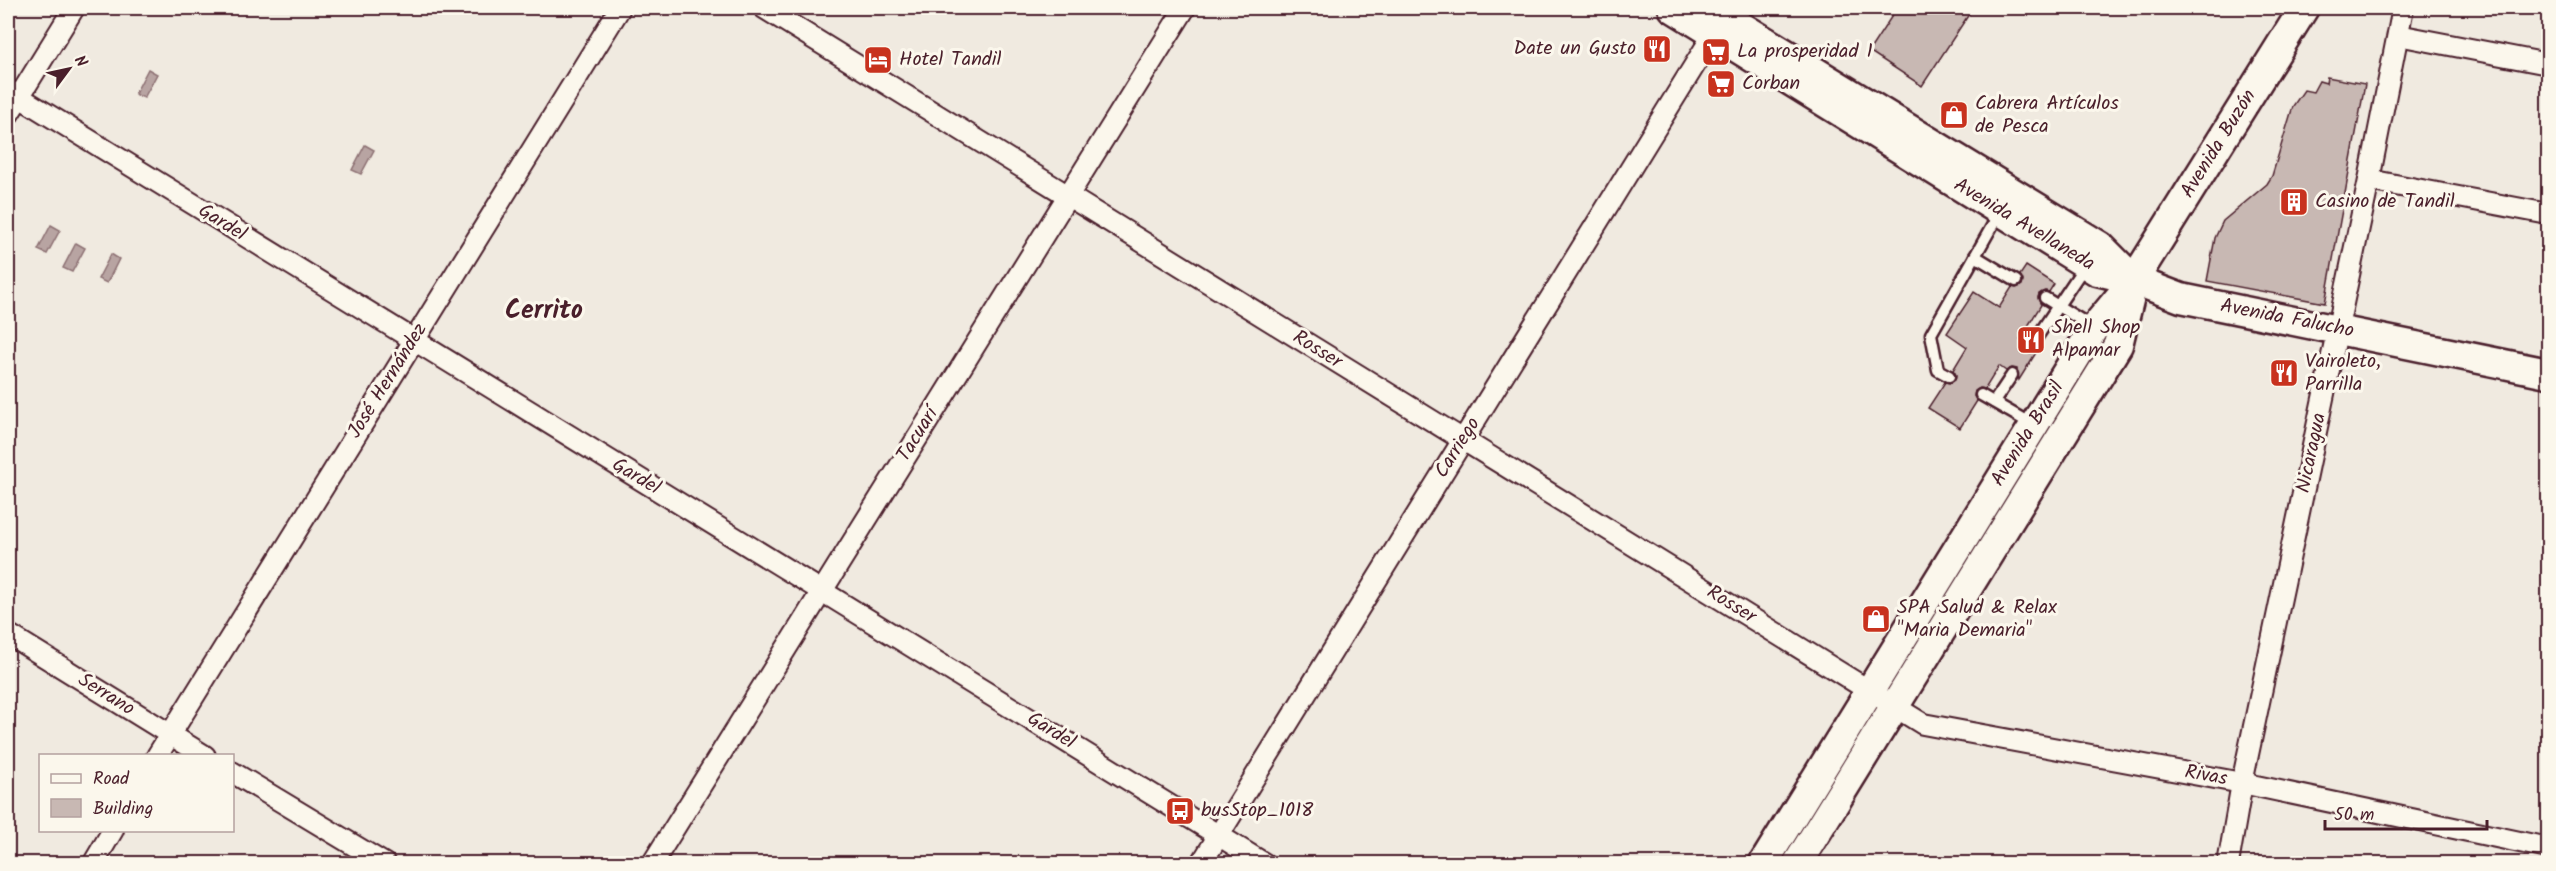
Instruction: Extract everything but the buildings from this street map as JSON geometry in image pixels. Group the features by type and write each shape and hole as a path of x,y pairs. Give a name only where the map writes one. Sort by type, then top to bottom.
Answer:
{"main road":[{"name":"Avenida Avellaneda","path":"1673,8 1720,16 2100,246 2134,280"},
{"name":"Avenida Buzón","path":"2134,280 2304,8"},
{"name":"Avenida Avellaneda","path":"1720,16 2000,212 2097,271 2134,280"},
{"name":"Avenida Brasil","path":"1763,864 2094,328 2134,280"},
{"name":"Avenida Brasil","path":"1797,864 2118,345 2134,280"},
{"name":"Avenida Falucho","path":"2134,280 2181,298 2548,373"}],"street":[{"path":"8,115 13,94 74,8"},
{"name":"José Hernández","path":"158,754 620,8"},
{"name":"Rosser","path":"764,8 1871,691"},
{"name":"Tacuarí","path":"652,864 1185,8"},
{"name":"Nicaragua","path":"2228,864 2242,783 2403,8"},
{"name":"Carriego","path":"1201,864 1720,16"},
{"path":"2398,35 2548,64"},
{"name":"Gardel","path":"13,94 1265,864"},
{"path":"2369,180 2548,214"},
{"name":"Serrano","path":"8,634 202,754"},
{"name":"Rivas","path":"1871,691 1931,728 2242,783 2548,848"},
{"path":"234,773 385,864"},
{"path":"93,864 112,832"}],"lane":[{"path":"1949,376 1938,370 1931,334 2000,212"},
{"path":"1975,256 2016,281"},
{"path":"2031,346 2086,264"},
{"path":"2045,298 2094,328"},
{"path":"1994,402 2012,375"},
{"path":"1981,395 2034,426"}],"shaded area":[{"path":"148,69 157,74 144,98 135,94"},
{"path":"365,145 374,150 361,174 352,170"},
{"path":"51,225 60,230 47,254 38,250"},
{"path":"76,243 85,248 72,272 63,268"},
{"path":"111,254 119,259 107,283 98,279"},
{"path":"2103,333 2108,335 1890,688"}],"place":[{"name":"Date un Gusto","path":"1657,49"},
{"name":"La prosperidad 1","path":"1716,52"},
{"name":"Hotel Tandil","path":"878,60"},
{"name":"Corban","path":"1721,84"},
{"name":"Cabrera Artículos de Pesca","path":"1954,115"},
{"name":"Casino de Tandil","path":"2294,202"},
{"name":"Shell Shop Alpamar","path":"2031,340"},
{"name":"Vairoleto, Parrilla","path":"2284,373"},
{"name":"SPA Salud & Relax \"Maria Demaria\"","path":"1876,619"},
{"name":"busStop_1018","path":"1180,811"}],"district":[{"name":"Cerrito","path":"544,311"}]}
